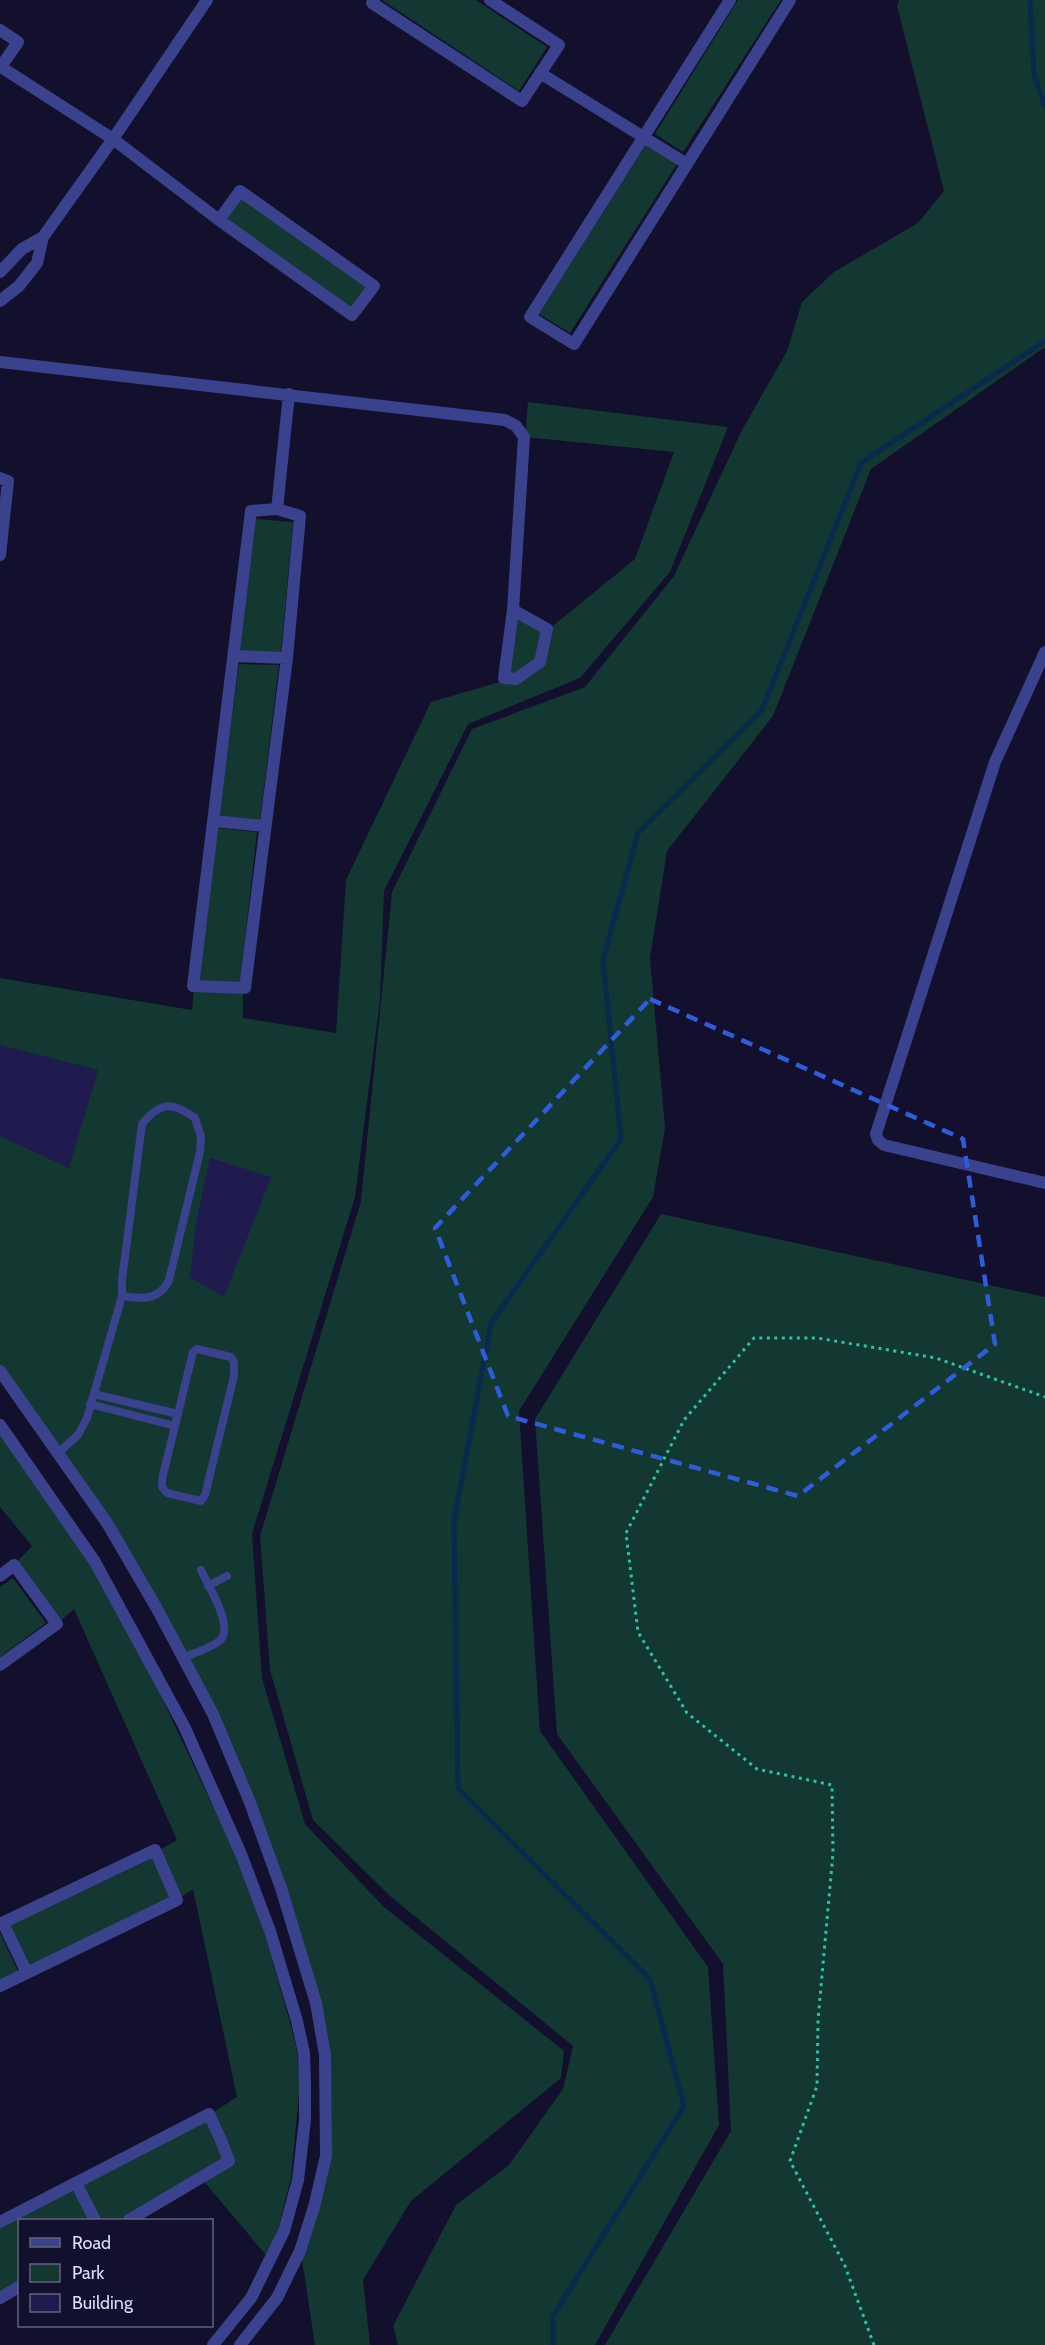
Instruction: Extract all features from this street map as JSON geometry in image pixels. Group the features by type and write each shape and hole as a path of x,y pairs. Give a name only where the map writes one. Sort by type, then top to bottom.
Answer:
{"street":[{"path":"0,301 19,286 37,263 43,237 207,0"},
{"path":"374,0 372,3 522,101 559,45 490,0"},
{"path":"730,0 530,317 574,344 790,0"},
{"path":"0,30 18,42 0,68 113,139 219,220 352,315 374,286 240,190 219,220"},
{"path":"540,73 687,164"},
{"path":"0,272 22,249 43,237"},
{"path":"0,362 505,420 516,426 524,437 513,610 504,678 516,679 540,662 547,629 513,610"},
{"path":"277,509 289,394"},
{"path":"0,478 8,481 0,555"},
{"path":"277,509 300,516 287,658 245,988 193,986 251,511 277,509"},
{"path":"1045,652 995,762 876,1134 878,1140 884,1144 1045,1183"},
{"path":"234,656 287,658"},
{"path":"214,821 264,826"},
{"path":"0,1371 107,1523 213,1714 282,1888 316,2003 325,2055 326,2156 314,2207 300,2251 277,2298 240,2345"},
{"path":"0,1425 95,1562 184,1726 241,1854 270,1930 297,2021 304,2053 305,2120 298,2180 284,2231 251,2298 213,2345"},
{"path":"0,1576 14,1565 57,1624 0,1665"},
{"path":"0,1986 27,1973 177,1900 155,1850 1,1924 27,1973"},
{"path":"270,1930 292,1923"},
{"path":"0,2222 209,2114 229,2161 131,2219"},
{"path":"76,2183 94,2219"},
{"path":"0,2298 18,2287"}],"lane":[{"path":"59,1452 78,1436 94,1394 122,1296 127,1235 142,1124 157,1109 165,1106 178,1107 195,1118 201,1137 200,1152 169,1280 165,1288 153,1297 122,1296"},
{"path":"197,1349 231,1357 234,1362 234,1376 205,1495 201,1501 167,1493 162,1487 175,1426 193,1352 197,1349"},
{"path":"94,1394 178,1414"},
{"path":"90,1404 175,1426"},
{"path":"183,1658 220,1641 225,1632 225,1622 201,1570"},
{"path":"208,1586 227,1576"}],"path":[{"path":"874,2345 845,2266 790,2161 817,2086 818,2020 833,1853 832,1785 757,1769 687,1713 638,1632 626,1533 684,1420 754,1338 817,1338 936,1358 1045,1397"}],"highlighted area":[{"path":"650,999 963,1139 995,1344 798,1496 508,1416 435,1228"}],"green space":[{"path":"382,0 476,0 547,47 519,91"},
{"path":"738,0 781,0 683,152 655,134"},
{"path":"899,0 1045,0 1045,347 871,469 773,716 667,851 650,958 665,1128 653,1197 519,1411 540,1731 708,1967 719,2125 595,2345 398,2345 393,2326 456,2205 509,2165 563,2089 573,2046 390,1896 313,1820 270,1670 260,1536 361,1201 392,892 472,729 585,687 674,576 742,430 787,351 802,302 834,272 918,223 944,191 897,6"},
{"path":"646,145 677,164 570,333 539,314"},
{"path":"241,197 367,287 351,310 226,220"},
{"path":"528,402 728,427 670,572 580,678 468,724 384,891 380,1000 355,1197 252,1534 262,1678 305,1824 384,1907 564,2051 561,2078 411,2201 363,2280 370,2345 315,2345 301,2253 318,2209 330,2055 284,1888 159,1606 0,1368 0,978 192,1010 194,988 243,993 243,1018 336,1033 346,880 431,702 503,681 542,663 549,629 635,559 674,452 525,437"},
{"path":"256,519 293,522 281,652 239,651"},
{"path":"515,615 542,630 538,659 516,675 506,676"},
{"path":"239,664 279,665 260,820 219,818"},
{"path":"218,828 257,832 240,984 198,982"},
{"path":"661,1214 1045,1297 1045,2345 605,2345 731,2131 723,1964 557,1734 535,1419"},
{"path":"0,1431 92,1564 149,1671 236,1855 264,1932 297,2051 300,2082 291,2178 270,2260 202,2179 231,2162 212,2113 237,2097 193,1889 180,1898 158,1851 177,1840 74,1609 58,1623 15,1564 32,1546 0,1507"},
{"path":"13,1578 46,1623 0,1657 0,1587"},
{"path":"153,1858 173,1897 29,1967 9,1926"},
{"path":"0,1933 18,1971 0,1980"},
{"path":"207,2120 223,2161 124,2219 98,2219 79,2184"},
{"path":"75,2190 90,2219 18,2219 18,2282 0,2293 0,2228"}],"building":[{"path":"0,1045 98,1070 69,1168 0,1136"},
{"path":"210,1158 271,1177 224,1297 190,1277 196,1223"}],"waterway":[{"path":"1030,0 1034,74 1045,107"},
{"path":"553,2345 553,2316 684,2106 650,1979 458,1788 454,1521 491,1323 621,1139 603,960 638,833 762,710 861,463 1045,341"}]}
